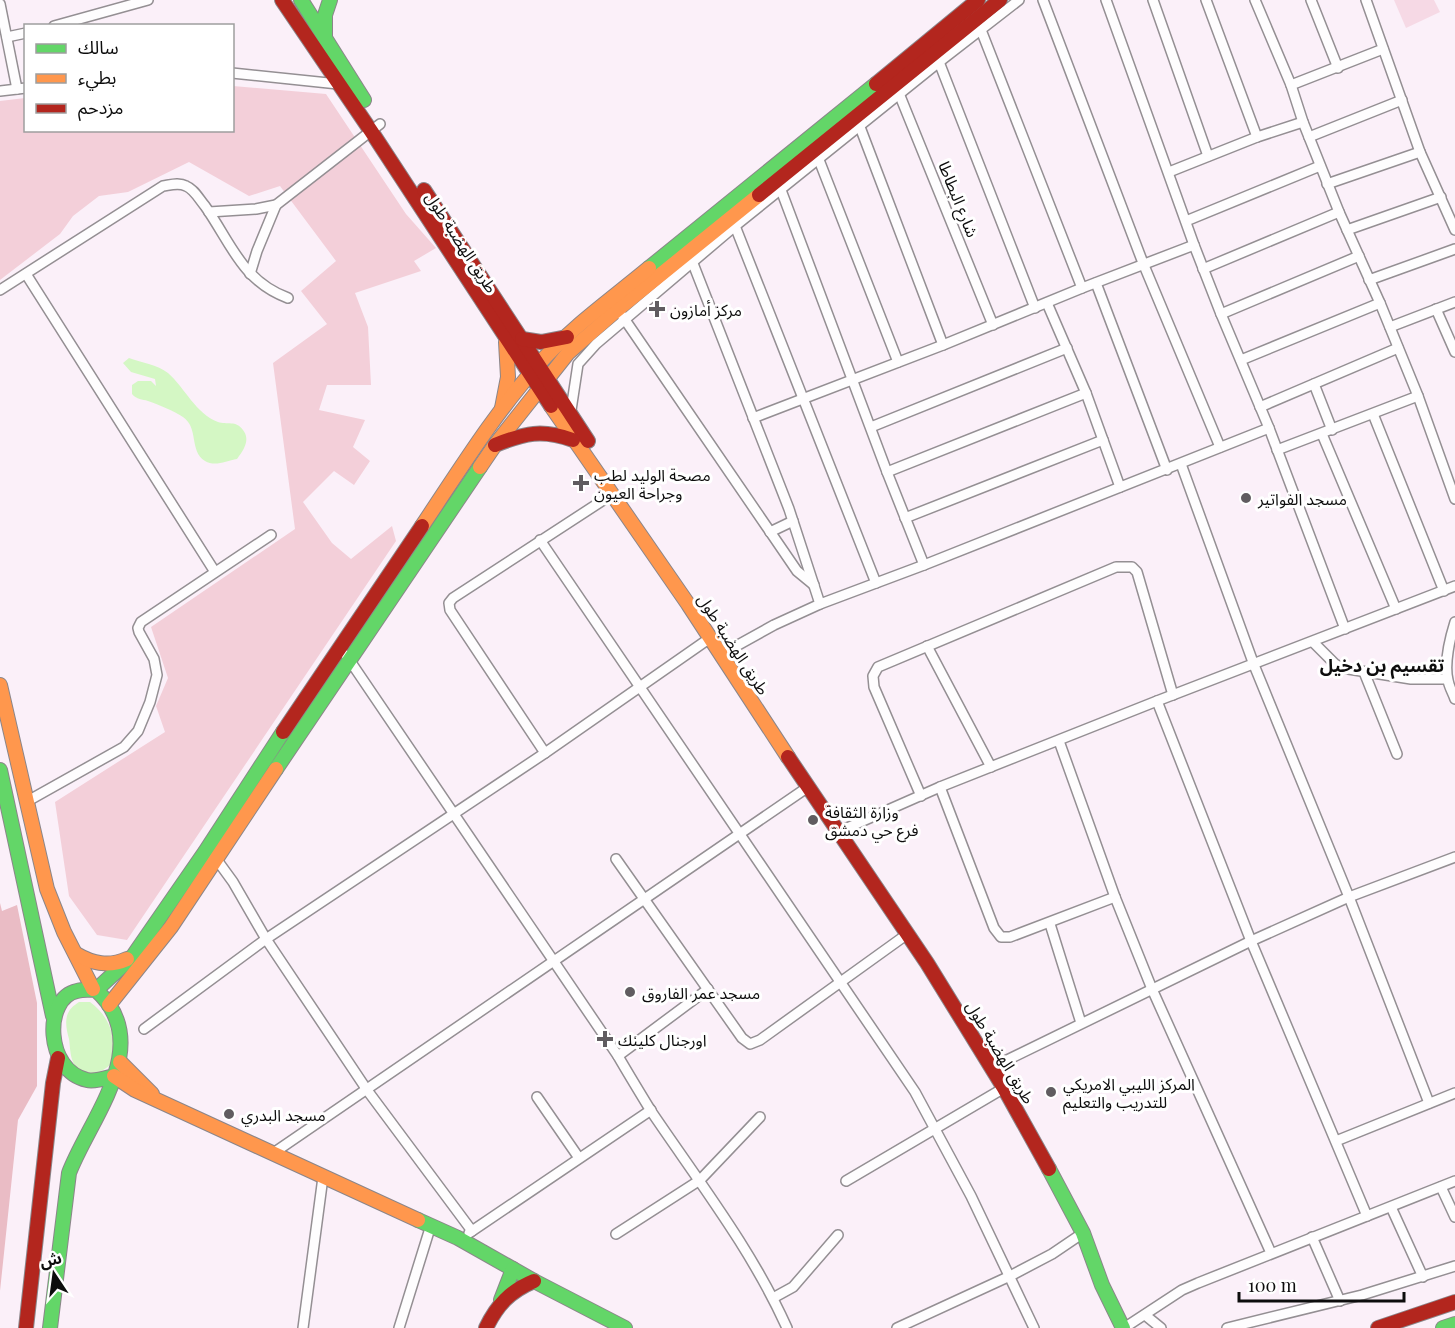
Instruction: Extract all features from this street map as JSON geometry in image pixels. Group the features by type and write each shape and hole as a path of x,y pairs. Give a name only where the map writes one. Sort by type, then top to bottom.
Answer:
{"main road":[{"name":"طريق الهضبة طول","path":"282,0 339,84 376,128 548,376 612,479 939,962 1001,1063 1058,1165 1127,1327"},
{"name":"طريق الهضبة طول","path":"301,0 376,128 506,340 710,638 938,980 1004,1088 1083,1233 1102,1285 1127,1327"},
{"path":"325,40 325,15 330,0"},
{"path":"110,1005 171,927 211,856 339,646 502,408 538,363 978,0"},
{"path":"53,1016 69,995 81,990 94,990 133,956 211,856 495,444 568,353 621,314 898,89 1000,0"},
{"path":"522,339 540,342 567,337"},
{"path":"502,408 508,377 506,340"},
{"path":"495,444 539,431 555,433 573,440"},
{"path":"423,522 435,531"},
{"path":"0,685 47,889 56,913 94,990 110,1005 120,1034 116,1071 109,1093 71,1166 50,1328"},
{"path":"0,770 53,1016 53,1037 58,1058 70,1074 88,1082 101,1082 116,1071"},
{"path":"13,830 32,826"},
{"path":"76,954 86,960 110,964 133,956"},
{"path":"26,1328 53,1083 58,1058"},
{"path":"116,1071 135,1090 458,1238 625,1328"},
{"path":"39,1209 64,1212"},
{"path":"486,1328 499,1304 513,1269"},
{"path":"499,1304 519,1287 534,1281"},
{"path":"1378,1328 1455,1302"},
{"path":"21,1328 28,1307"},
{"path":"1443,1328 1455,1324"}],"street":[{"path":"61,24 148,0"},
{"path":"570,413 578,364 621,314 692,261 860,127 898,89 939,62 1019,0"},
{"path":"1043,0 1143,263 1220,447"},
{"path":"1106,0 1203,269 1269,428 1345,629"},
{"path":"1153,0 1208,156"},
{"path":"1206,0 1257,137"},
{"path":"1256,0 1327,184 1418,396 1455,499"},
{"path":"1311,0 1338,68"},
{"path":"1366,0 1420,152 1455,230"},
{"path":"0,4 21,88 0,91"},
{"path":"981,30 1082,288"},
{"path":"7,38 24,34"},
{"path":"1291,86 1383,49"},
{"path":"939,62 1035,308"},
{"path":"234,73 339,84"},
{"name":"شارع البطاطا","path":"898,89 993,325"},
{"path":"1309,137 1401,100"},
{"path":"1169,172 1257,137 1303,122"},
{"path":"860,127 943,345"},
{"path":"209,212 238,211 276,205 376,128"},
{"path":"1327,184 1420,152"},
{"path":"819,160 898,362"},
{"path":"1186,221 1320,166"},
{"path":"0,290 163,186 175,184 186,185 193,191 250,274 262,285 288,298"},
{"path":"781,190 904,518 924,565"},
{"path":"1347,230 1441,197"},
{"path":"250,274 276,205"},
{"path":"1203,269 1339,212"},
{"path":"735,226 876,583"},
{"path":"753,418 943,345 1143,263 1194,245"},
{"path":"1369,280 1455,249"},
{"path":"1221,314 1359,256"},
{"path":"692,261 793,521 820,604"},
{"path":"26,273 215,572"},
{"path":"1096,283 1167,470"},
{"path":"1390,327 1455,302"},
{"path":"1047,303 1086,393 1120,487"},
{"path":"1241,360 1380,303"},
{"path":"1436,309 1455,352"},
{"path":"621,314 797,571 814,585"},
{"path":"871,427 1067,348"},
{"path":"1260,407 1398,348"},
{"path":"1314,384 1332,430"},
{"path":"887,472 1086,393"},
{"path":"1277,450 1418,396"},
{"path":"1373,414 1444,591"},
{"path":"729,650 774,625 820,604 1167,470 1269,428"},
{"path":"1322,434 1396,609"},
{"path":"904,518 1103,440"},
{"path":"1181,464 1254,665 1349,897 1429,1103"},
{"path":"545,753 450,610 449,603 453,598 540,540 611,495"},
{"path":"770,532 793,521"},
{"path":"26,802 124,747 138,731 150,702 157,675 154,659 138,628 141,622 271,535"},
{"path":"540,540 915,1092 971,1196 1034,1328"},
{"path":"921,796 874,687 873,676 878,667 1116,567 1132,567 1137,572 1173,695"},
{"path":"847,828 991,767 1455,586"},
{"path":"1455,622 1451,634 1447,679 1455,699"},
{"path":"144,1029 266,939 545,753 710,638"},
{"path":"1313,642 1342,668 1411,679 1447,679"},
{"path":"339,646 554,960 651,1110 700,1180 773,1298 787,1328"},
{"path":"927,646 991,767"},
{"path":"1364,672 1397,754"},
{"path":"1157,701 1251,940 1367,1216"},
{"path":"1059,741 1115,897 1152,989 1271,1253"},
{"path":"272,1154 808,787"},
{"path":"940,788 1001,937 1010,937 1050,924 1115,897"},
{"path":"211,856 233,882 266,939 367,1090 472,1231"},
{"path":"1001,1063 1251,940 1349,897 1455,857"},
{"path":"616,859 742,1038 750,1044 760,1040 906,934"},
{"path":"1050,924 1081,1023"},
{"path":"618,1056 708,989"},
{"path":"846,1181 1004,1088"},
{"path":"1336,1141 1455,1093"},
{"path":"537,1096 579,1158"},
{"path":"458,1238 472,1231 651,1110"},
{"path":"616,1234 700,1180 760,1117"},
{"path":"303,1328 323,1177"},
{"path":"1127,1327 1182,1290 1455,1181"},
{"path":"1441,1187 1455,1217"},
{"path":"1391,1207 1423,1278"},
{"path":"399,1328 431,1225"},
{"path":"897,1328 909,1325 1010,1276 1052,1254 1083,1233"},
{"path":"773,1298 793,1287 838,1235"},
{"path":"1312,1237 1340,1301"},
{"path":"1227,1328 1340,1301 1423,1278 1455,1266"},
{"path":"1145,1315 1161,1328"}],"shaded area":[{"path":"1394,0 1434,0 1440,12 1406,28"},
{"path":"234,86 326,94 406,214 436,248 414,261 421,271 355,293 368,327 371,385 327,385 319,410 365,420 353,447 370,461 354,485 334,471 303,502 332,543 351,559 392,526 396,541 127,940 97,935 69,896 55,802 165,732 156,706 168,678 151,627 295,529 273,363 327,324 301,291 336,261 280,186 249,196 189,162 128,192 99,196 73,216 60,234 0,280 0,101 24,98 24,132 234,132"},
{"path":"129,358 164,370 203,413 218,422 240,427 245,434 246,441 237,459 217,464 205,461 197,451 191,427 183,417 134,396 132,385 138,381 151,381 156,386 155,379 131,372 123,363"},
{"path":"0,903 2,911 17,905 37,1003 37,1086 18,1120 0,1291"},
{"path":"79,1002 90,1002 103,1014 114,1043 114,1061 104,1069 92,1074 86,1074 76,1068 66,1027 66,1019 70,1010"}],"traffic: fast":[{"path":"301,0 364,100"},
{"path":"325,38 325,15 330,0"},
{"path":"649,268 876,84"},
{"path":"276,769 480,467"},
{"path":"96,990 133,956 205,852 283,732"},
{"path":"0,770 53,1016"},
{"path":"50,1328 69,1173 103,1105 113,1081 119,1057 120,1034 113,1011 96,990 79,990 66,996 58,1007 54,1020 56,1050 63,1063 73,1074 87,1080 114,1076"},
{"path":"1049,1169 1083,1233 1102,1285 1123,1328"},
{"path":"418,1220 458,1238 625,1328"},
{"path":"501,1300 513,1269"},
{"path":"1443,1328 1455,1324"}],"traffic: slow":[{"path":"480,467 568,353 617,310 759,195"},
{"path":"422,526 492,423 538,365 577,327 649,268"},
{"path":"502,408 508,377 506,342"},
{"path":"551,406 688,604 788,757"},
{"path":"0,685 47,889 64,932 93,989"},
{"path":"109,1005 171,927 276,769"},
{"path":"76,954 101,963 114,963 127,959"},
{"path":"120,1062 152,1094"},
{"path":"114,1076 135,1090 418,1220"}],"traffic: jam":[{"path":"282,0 371,131 551,406"},
{"path":"876,84 978,0"},
{"path":"759,195 1000,0"},
{"path":"424,190 588,441"},
{"path":"522,339 541,342 567,337"},
{"path":"495,445 534,434 552,434 573,440"},
{"path":"283,732 422,526"},
{"path":"788,757 927,963 1004,1088 1049,1169"},
{"path":"26,1328 53,1083 58,1058"},
{"path":"486,1328 505,1300 518,1289 534,1281"},
{"path":"1378,1328 1455,1302"}],"place":[{"name":"مركز أمازون","path":"657,309"},
{"name":"مصحة الوليد لطب وجراحة العيون","path":"581,483"},
{"name":"مسجد الفواتير","path":"1246,498"},
{"name":"وزارة الثقافة فرع حي دمشق","path":"813,820"},
{"name":"مسجد عمر الفاروق","path":"630,992"},
{"name":"اورجنال كلينك","path":"605,1039"},
{"name":"المركز الليبي الامريكي للتدريب والتعليم","path":"1051,1092"},
{"name":"مسجد البدري","path":"229,1114"}],"district":[{"name":"تقسيم بن دخيل","path":"1382,665"}]}
